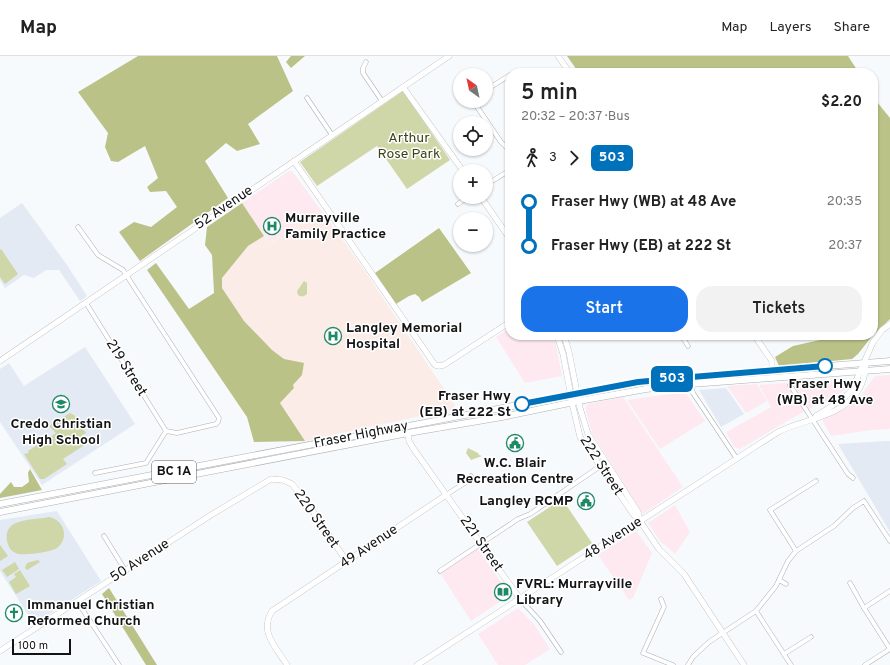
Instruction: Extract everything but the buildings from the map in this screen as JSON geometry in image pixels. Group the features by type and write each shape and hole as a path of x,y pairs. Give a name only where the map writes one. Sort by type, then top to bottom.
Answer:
{"main road":[{"name":"Fraser Highway","path":"0,504 656,380 890,361"},
{"name":"Fraser Highway","path":"0,512 408,433 502,417 572,402 646,389 691,384 890,369"}],"street":[{"name":"52 Avenue","path":"0,362 449,56"},
{"path":"558,56 566,68"},
{"path":"366,62 363,68 363,73 382,101"},
{"path":"493,86 505,78"},
{"path":"403,87 458,164"},
{"path":"307,98 332,135"},
{"path":"478,108 505,146"},
{"path":"294,161 435,364 439,366 444,365 505,325"},
{"path":"493,181 505,173"},
{"path":"486,204 505,232"},
{"path":"78,227 98,255 119,268 126,276 219,418 216,424 177,433 166,431 146,463 94,473"},
{"name":"219 Street","path":"86,304 166,431"},
{"name":"48 Avenue","path":"878,335 890,324"},
{"name":"222 Street","path":"559,340 563,354 580,437 657,546 684,574 744,665"},
{"name":"222 Street","path":"566,340 570,352 579,401 588,434 638,512 640,521"},
{"path":"684,340 688,346"},
{"path":"758,340 771,359 772,371"},
{"name":"48 Avenue","path":"812,419 838,403 852,390 874,340"},
{"name":"48 Avenue","path":"417,665 783,430 828,414 848,403 859,388 866,371 865,363"},
{"path":"691,384 694,394 737,459"},
{"path":"790,385 848,474 853,478"},
{"name":"221 Street","path":"408,433 409,442 446,495 520,599 540,621 561,652"},
{"path":"440,571 518,519 530,514 606,463"},
{"name":"49 Avenue","path":"287,665 269,637 266,628 268,618 272,611 466,482 471,476"},
{"name":"50 Avenue","path":"0,651 256,487 271,479 283,480"},
{"name":"220 Street","path":"283,480 292,484 310,507 347,562"},
{"path":"796,550 770,510 816,481"},
{"path":"688,665 693,657 709,642 756,611 776,586 788,561 796,550 834,526 864,500 890,541"},
{"path":"104,536 125,570"},
{"path":"779,580 786,584"},
{"path":"850,583 890,649 865,665"},
{"path":"864,608 890,591"},
{"path":"661,599 664,607 644,652 673,665"},
{"path":"77,601 119,665"},
{"path":"756,611 791,665"},
{"path":"784,654 811,637"}],"shaded area":[{"path":"289,171 292,171 320,209 271,242 267,240 242,203"},
{"path":"22,203 67,265 87,296 80,301 59,270 46,270 34,278 24,275 5,288 0,280 0,218"},
{"name":"Langley Memorial Hospital","path":"320,209 360,264 455,405 453,409 305,441 280,403 294,388 293,385 302,375 304,364 284,359 272,350 244,321 222,288 222,278 248,246 264,236 267,240 272,242"},
{"path":"505,331 505,340 555,340 562,376 525,383 496,337"},
{"name":"Credo Christian High School","path":"85,347 135,424 42,485 0,422 0,369 9,363 24,386"},
{"path":"890,375 890,429 831,436 822,420 857,401 875,376"},
{"path":"840,379 849,380 847,388 828,401 787,421 740,449 734,447 726,432 771,407 759,385 784,383 797,384"},
{"path":"757,384 767,401 746,413 727,386"},
{"path":"726,388 744,414 721,427 699,390"},
{"path":"685,392 705,421 660,449 627,400"},
{"path":"623,397 683,487 643,514 592,433 586,412 586,406 588,404"},
{"path":"890,441 890,532 838,444"},
{"path":"675,505 690,532 675,554 660,541 648,523"},
{"path":"57,511 101,581 34,624 0,571 0,520"},
{"path":"636,531 652,553 633,598 629,600 598,555"},
{"path":"477,548 508,592 507,597 471,621 440,573"},
{"path":"518,608 534,624 550,649 525,665 498,665 478,634"}],"green space":[{"path":"138,56 277,56 293,91 248,124 260,144 237,151 226,143 205,161 228,198 140,261 119,232 134,222 151,227 177,207 166,191 150,192 147,187 158,178 145,146 118,162 111,161 105,147 108,133 78,92"},
{"path":"291,56 305,56 291,68 286,62"},
{"path":"567,56 848,56 856,68 575,68"},
{"name":"Arthur Rose Park","path":"403,91 450,160 407,189 377,146 317,186 300,162"},
{"path":"878,103 890,118 890,319 878,330"},
{"path":"242,203 264,236 248,246 222,278 222,288 244,321 272,350 284,359 304,363 302,375 293,385 294,388 280,403 305,441 254,442 247,417 147,270 156,263 189,309 214,293 212,255 205,245 207,227"},
{"path":"439,228 453,248 453,252 456,252 471,273 422,302 415,294 396,304 375,273"},
{"path":"1,249 18,274 5,284 0,277"},
{"path":"304,281 307,283 307,294 305,296 301,296 298,295 297,291"},
{"path":"820,340 869,340 852,359 779,366 775,357 793,346"},
{"path":"70,413 74,415 86,433 81,436 86,444 63,459 67,464 44,479 40,479 24,454 29,453 28,451 56,433 49,426"},
{"path":"468,448 482,456 471,460 466,453"},
{"path":"30,469 42,490 0,498 0,494 11,482 14,487 22,487 29,482 28,473"},
{"path":"562,499 592,543 557,566 527,522"},
{"path":"49,517 62,525 64,530 63,539 57,548 45,552 28,554 17,554 11,550 7,535 9,528 12,525 23,521"},
{"path":"0,545 8,556 0,561"},
{"path":"38,560 40,562 27,570 25,568 27,563"},
{"path":"15,562 19,569 7,577 2,570"},
{"path":"20,570 30,586 16,594 9,582 16,577 14,574"},
{"path":"109,588 157,665 146,665 102,594"}],"bus line":[{"name":"503","path":"522,404 638,382 825,366"}],"place":[{"name":"Murrayville Family Practice","path":"272,226"},
{"name":"Langley Memorial Hospital","path":"333,336"},
{"name":"Fraser Hwy (WB) at 48 Ave","path":"825,366"},
{"name":"Credo Christian High School","path":"61,404"},
{"name":"Fraser Hwy (EB) at 222 St","path":"522,404"},
{"name":"W.C. Blair Recreation Centre","path":"515,443"},
{"name":"Langley RCMP","path":"586,501"},
{"name":"FVRL: Murrayville Library","path":"503,592"},
{"name":"Immanuel Christian Reformed Church","path":"14,613"}]}
